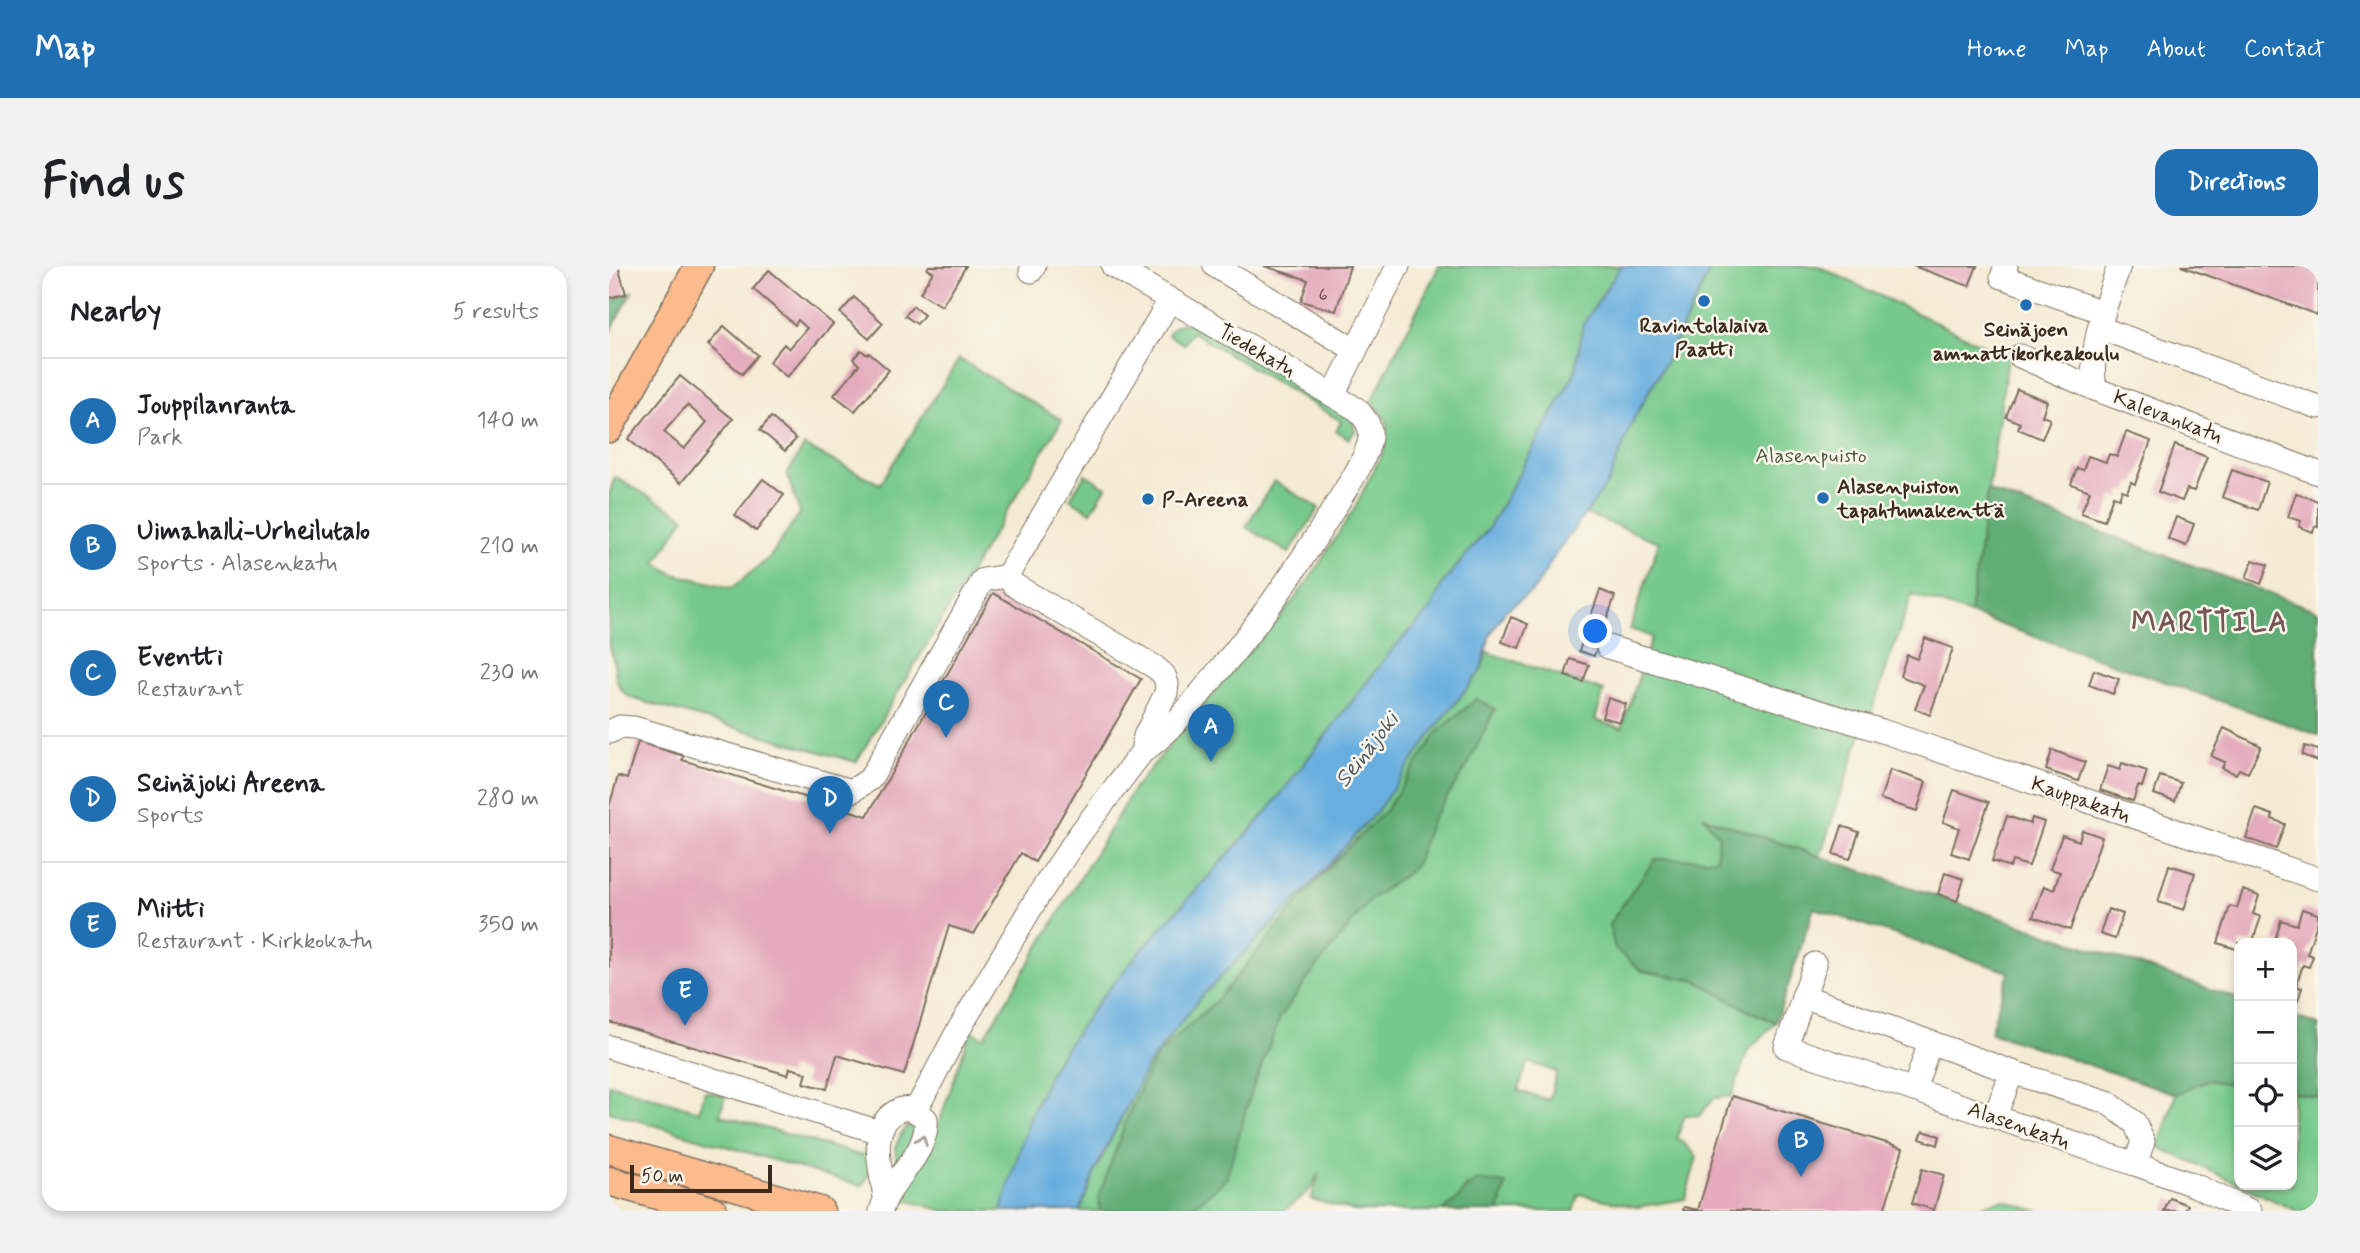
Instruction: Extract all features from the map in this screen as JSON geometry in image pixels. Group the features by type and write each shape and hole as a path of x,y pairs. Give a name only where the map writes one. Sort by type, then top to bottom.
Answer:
{"main road":[{"path":"609,428 699,266"},
{"path":"609,1149 820,1211"},
{"path":"609,1181 713,1211"}],"street":[{"name":"Tiedekatu","path":"1113,266 1140,273 1170,300 1358,410 1369,423 1371,436 1365,454 1317,537 1259,621 1202,693 1155,743 1142,752"},
{"path":"1215,266 1355,350"},
{"path":"1333,395 1398,266"},
{"path":"2006,266 2002,276 2102,320 2318,407"},
{"path":"2095,389 2094,359 2118,266"},
{"path":"609,732 620,727 634,728 852,791 870,779 983,580 1007,576 1170,300"},
{"name":"Kalevankatu","path":"2020,356 2095,389 2318,473"},
{"path":"916,1110 955,1037 1038,896 1079,835 1142,752 1146,736 1166,694 1164,675 1154,667 1014,585 1007,576"},
{"name":"Kauppakatu","path":"1608,648 1845,720 2318,879"},
{"path":"1815,964 1803,996 2012,1072 2107,1102 2134,1123 2143,1142 2136,1164"},
{"name":"Alasenkatu","path":"1803,996 1786,1047 2136,1164 2196,1186 2250,1211"},
{"path":"1915,1090 1930,1042"},
{"path":"609,1047 879,1132"},
{"path":"1995,1116 2012,1072"},
{"path":"903,1108 916,1110 926,1119 927,1131 883,1204 879,1132 891,1114 903,1108"}],"green space":[{"path":"1439,266 1621,266 1583,325 1575,372 1489,528 1442,584 1431,609 1391,651 1267,812 1139,953 1098,1002 1054,1065 1030,1117 1001,1211 945,1211 902,1199 911,1172 924,1155 940,1120 971,1030 984,1038 1135,787 1236,666 1280,618 1310,578 1354,509 1383,452 1388,423 1372,400"},
{"name":"Alasenpuisto","path":"1712,266 1818,266 2008,357 1970,614 1912,594 1820,856 1705,817 1719,836 1716,859 1642,970 1697,981 1751,1012 1776,1022 1748,1050 1732,1096 1714,1098 1699,1116 1685,1115 1677,1139 1697,1157 1685,1199 1637,1207 1579,1194 1573,1211 1499,1211 1506,1184 1467,1186 1452,1206 1442,1211 1355,1211 1311,1199 1319,1173 1308,1192 1284,1211 1080,1211 1095,1171 1147,1066 1200,998 1435,729 1481,670 1487,652 1604,691 1595,720 1622,728 1652,637 1630,629 1659,542 1584,513 1608,483 1634,418 1668,358","holes":["1528,1062 1557,1072 1549,1100 1518,1091"]},
{"path":"632,292 609,334 609,301"},
{"path":"1192,323 1344,412 1353,421 1355,431 1349,439 1336,431 1341,421 1192,332 1184,344 1168,335 1178,325"},
{"path":"959,359 1062,420 856,762 631,698 624,693 617,681 609,647 609,494 615,477 685,517 656,563 674,574 732,588 769,558 800,513 787,474 804,446 880,484"},
{"path":"1085,474 1106,487 1091,512 1070,499"},
{"path":"1274,481 1319,508 1289,553 1246,527"},
{"path":"1988,491 2318,611 2318,735 1970,614"},
{"path":"1476,699 1495,709 1468,765 1431,821 1416,863 1410,871 1371,899 1280,1018 1251,1093 1226,1179 1189,1211 1100,1211 1099,1196 1128,1116 1151,1065 1162,1050 1218,999 1323,873 1385,811 1438,732"},
{"path":"1704,817 2234,997 2234,1084 2206,1080 2176,1094 1990,1032 2009,972 1814,908 1776,1022 1751,1012 1697,981 1642,971 1615,949 1609,924 1655,859 1716,859 1719,836"},
{"path":"2297,1018 2318,1025 2318,1097 2297,1093"},
{"path":"2206,1080 2234,1084 2234,1182 2158,1147 2176,1094"},
{"path":"609,1084 699,1111 705,1091 725,1096 720,1115 863,1156 867,1146 871,1147 870,1172 862,1186 609,1112"},
{"path":"2297,1093 2318,1097 2318,1211 2297,1211 2251,1190 2297,1190"},
{"path":"909,1126 913,1127 912,1140 900,1160 896,1158 897,1145 900,1136"},
{"path":"1478,1180 1506,1184 1499,1211 1442,1211 1452,1204"},
{"path":"2002,1200 2038,1211 1977,1211 1981,1206"}],"water":[{"name":"Seinäjoki","path":"1621,266 1712,266 1668,358 1634,418 1608,483 1555,555 1535,589 1505,611 1490,635 1481,670 1378,810 1304,892 1200,998 1147,1066 1095,1171 1080,1211 1001,1211 1030,1117 1054,1065 1098,1002 1139,953 1267,812 1391,651 1431,609 1442,584 1489,528 1575,373 1583,325"}],"building":[{"path":"609,266 618,266 626,294 609,298"},
{"path":"929,266 966,266 942,306 920,293 933,272 927,269"},
{"path":"1264,266 1350,266 1336,311 1301,301 1308,280"},
{"path":"1913,266 1977,266 1969,286"},
{"path":"2181,266 2318,266 2318,315"},
{"path":"769,270 833,324 787,377 769,362 784,344 789,349 807,328 798,320 795,325 753,289"},
{"path":"854,297 883,323 869,339 840,313"},
{"path":"913,306 924,315 917,324 905,316"},
{"path":"724,326 758,355 742,374 708,345"},
{"path":"861,350 867,355 869,353 889,370 855,411 834,395 859,365 853,359"},
{"path":"680,376 733,419 681,483 628,439","holes":["687,405 707,422 684,449 664,432"]},
{"path":"2017,389 2047,401 2042,416 2050,419 2042,439 2018,429 2020,423 2006,417"},
{"path":"771,417 796,439 785,451 760,430"},
{"path":"2126,432 2151,441 2135,484 2131,482 2127,492 2122,490 2119,498 2113,496 2104,521 2081,513 2090,491 2071,484 2077,468 2083,470 2088,456 2106,462 2109,454 2117,457"},
{"path":"2175,445 2207,457 2194,491 2187,489 2182,501 2158,492"},
{"path":"2232,470 2267,482 2258,510 2222,497"},
{"path":"763,479 784,495 756,531 735,515"},
{"path":"2296,493 2318,501 2318,527 2315,526 2313,532 2299,527 2301,521 2288,517"},
{"path":"2176,517 2194,524 2186,546 2168,539"},
{"path":"2253,560 2268,565 2261,584 2246,578"},
{"path":"1600,590 1615,596 1594,656 1579,651"},
{"path":"993,593 1141,679 1035,862 1021,853 974,934 949,926 904,1075 837,1055 827,1089 804,1083 807,1073 790,1068 788,1075 609,1022 609,807 618,776 627,779 638,742 684,756 682,760 867,816"},
{"path":"1511,617 1528,624 1519,648 1502,642"},
{"path":"1925,638 1953,648 1930,715 1915,709 1924,685 1900,676 1907,655 1917,659"},
{"path":"1570,659 1589,665 1583,682 1565,676"},
{"path":"2094,670 2119,679 2113,694 2089,685"},
{"path":"1608,698 1626,704 1620,722 1602,717"},
{"path":"2224,728 2261,746 2248,773 2239,769 2236,774 2222,768 2225,762 2211,756"},
{"path":"2305,746 2318,750 2318,761 2302,755"},
{"path":"2052,750 2085,762 2078,781 2046,770"},
{"path":"2122,763 2147,771 2142,787 2138,786 2133,801 2100,790 2108,766 2120,770"},
{"path":"1890,770 1926,782 1917,811 1880,799"},
{"path":"2160,776 2181,783 2175,801 2154,794"},
{"path":"1954,790 1989,802 1969,859 1951,853 1959,828 1943,822"},
{"path":"2256,809 2273,815 2272,819 2285,824 2276,849 2246,838"},
{"path":"2007,816 2030,824 2032,818 2044,822 2029,866 2012,861 2010,867 1992,861"},
{"path":"1842,826 1859,832 1850,859 1833,854"},
{"path":"2082,830 2102,837 2070,930 2033,917 2044,886 2054,890 2060,872 2050,869 2062,835 2079,841"},
{"path":"2169,865 2195,873 2184,910 2158,902"},
{"path":"1945,873 1964,879 1957,901 1938,894"},
{"path":"2243,890 2259,896 2253,914 2261,917 2254,938 2234,938 2234,948 2218,943 2230,906 2237,908"},
{"path":"2108,909 2123,914 2115,939 2100,934"},
{"path":"2302,909 2318,914 2307,954 2313,956 2309,967 2303,965 2297,983 2297,938 2276,938 2281,920 2297,925"},
{"path":"2297,986 2302,988 2297,1003"},
{"path":"1732,1096 1903,1148 1884,1211 1683,1211 1684,1207 1698,1210"},
{"path":"1923,1131 1940,1136 1938,1145 1920,1139"},
{"path":"1922,1169 1944,1175 1934,1210 1912,1203"},
{"path":"2170,1198 2188,1205 2185,1211 2164,1211"}],"place":[{"name":"Ravintolalaiva Paatti","path":"1704,301"},
{"name":"Seinäjoen ammattikorkeakoulu","path":"2026,305"},
{"name":"Alasenpuiston tapahtumakenttä","path":"1823,498"},
{"name":"P-Areena","path":"1148,499"},
{"name":"Eventti","path":"946,738"},
{"name":"Jouppilanranta","path":"1211,762"},
{"name":"Seinäjoki Areena","path":"830,834"},
{"name":"Miitti","path":"685,1026"},
{"name":"Uimahalli-Urheilutalo","path":"1801,1177"}],"district":[{"name":"MARTTILA","path":"2210,621"}]}
